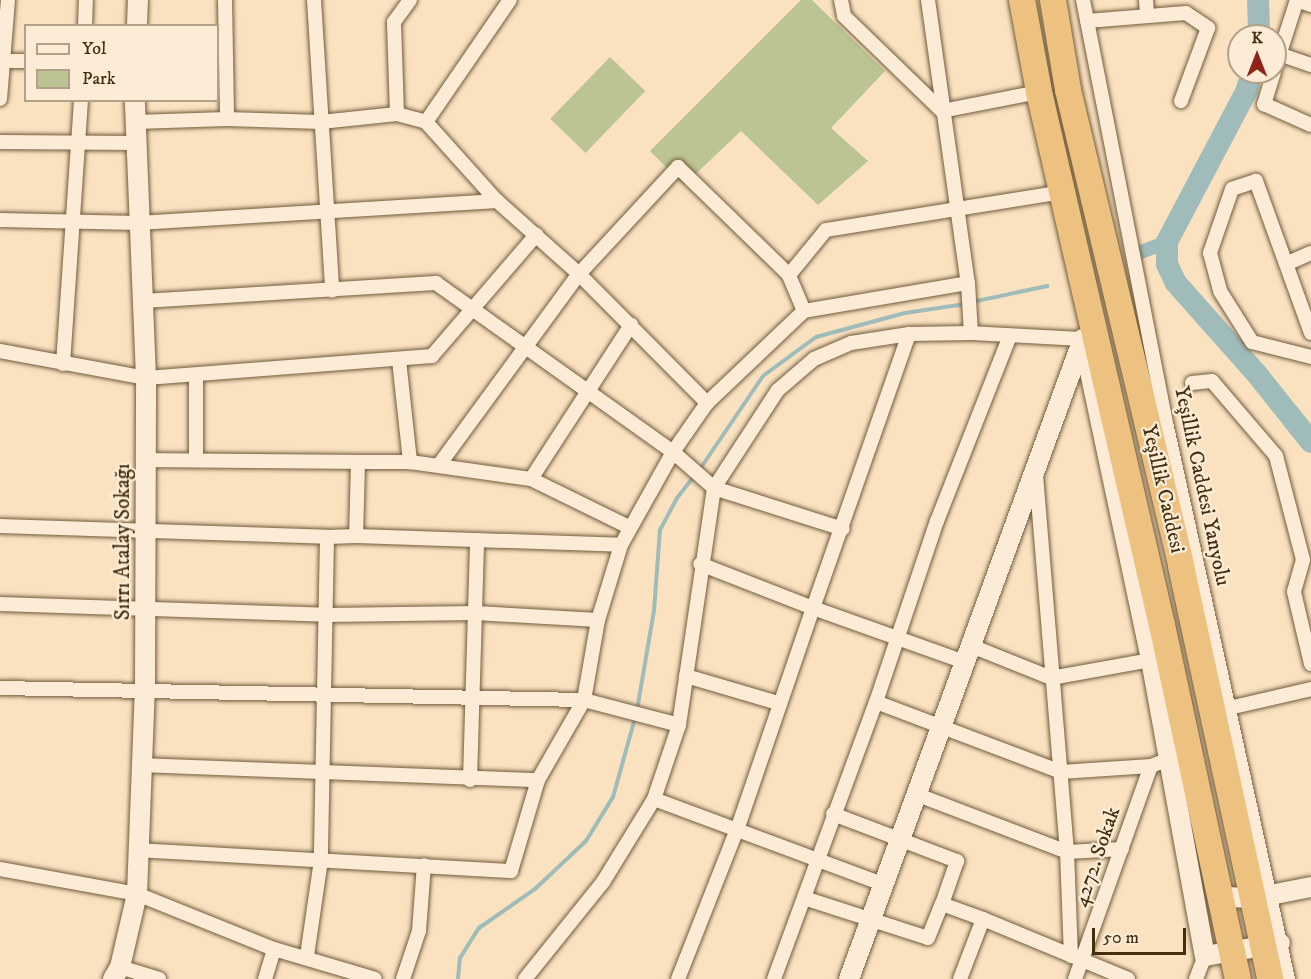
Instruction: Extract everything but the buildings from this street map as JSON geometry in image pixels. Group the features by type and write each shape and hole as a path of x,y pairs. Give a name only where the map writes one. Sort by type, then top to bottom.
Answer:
{"highway":[{"name":"Yeşillik Caddesi","path":"1022,0 1039,92 1063,192 1089,337 1222,897 1238,979"},
{"name":"Yeşillik Caddesi","path":"1053,0 1068,90 1181,566 1263,897 1272,944 1270,979"}],"street":[{"path":"0,99 8,0"},
{"path":"85,24 86,0"},
{"path":"137,24 138,0"},
{"path":"225,0 227,119"},
{"path":"314,0 332,290"},
{"path":"397,114 393,22 410,0"},
{"path":"426,122 510,0"},
{"path":"841,0 843,16 942,111"},
{"path":"928,0 968,283 971,333"},
{"name":"Yeşillik Caddesi Yanyolu","path":"1083,0 1167,427 1229,708 1263,897"},
{"path":"1146,0 1147,16"},
{"path":"1287,30 1297,0 1311,5"},
{"path":"1087,21 1186,13 1208,28 1181,101"},
{"path":"2,61 24,61"},
{"path":"1287,62 1311,65"},
{"path":"1270,84 1264,104 1311,125"},
{"path":"942,111 1039,92"},
{"path":"63,364 81,102"},
{"name":"Sırrı Atalay Sokağı","path":"117,973 137,894 146,690 146,378 134,143 135,102"},
{"path":"135,122 227,119 321,122 397,114 426,122 497,201 579,274 707,403"},
{"path":"0,142 134,143"},
{"path":"439,465 579,274 678,167 789,275 804,311"},
{"path":"1310,327 1256,181 1232,189 1210,253 1220,291 1252,342 1311,357"},
{"path":"789,275 826,230 956,207 1063,192"},
{"path":"0,220 138,223 497,201"},
{"path":"0,351 146,378 196,377 432,356 536,235"},
{"path":"1286,264 1311,253"},
{"path":"139,850 511,871 538,780 584,700 598,620 621,545 629,527 673,452 707,403 804,311 968,283"},
{"path":"142,301 436,284 673,452 714,488 843,529"},
{"path":"531,479 631,325"},
{"path":"525,979 603,882 654,798 679,725 700,564 714,488 778,390 814,359 851,343 909,334 971,333 1089,337"},
{"path":"678,979 738,827 778,704 843,529 909,334"},
{"path":"774,979 817,857 876,702 896,637 1010,336"},
{"path":"849,979 882,884 918,795 966,653 1036,464 1089,337"},
{"path":"1089,337 1151,660 1161,763 1205,956 1196,979"},
{"path":"399,360 410,462"},
{"path":"196,377 196,459"},
{"path":"1192,382 1212,381 1276,456 1303,560 1294,592 1311,664"},
{"path":"147,460 410,462 439,465 531,479 629,527"},
{"path":"356,536 358,462"},
{"path":"1036,464 1051,678 1077,959"},
{"path":"0,526 621,545"},
{"path":"307,956 321,860 327,537"},
{"path":"470,780 477,540"},
{"path":"700,564 896,637 966,653 1051,678 1151,660"},
{"path":"0,604 147,606 326,615 476,613 598,620"},
{"path":"686,676 778,704"},
{"path":"0,688 584,700 679,725"},
{"path":"1229,708 1311,689"},
{"path":"876,702 1061,772 1161,763"},
{"name":"4272. Sokak","path":"1075,979 1077,959 1122,849 1161,763"},
{"path":"141,765 470,780 538,780"},
{"path":"918,795 1067,852 1122,849"},
{"path":"654,798 738,827 882,884"},
{"path":"804,898 928,938 957,861 833,814"},
{"path":"403,979 419,931 424,865"},
{"path":"0,869 137,894 274,949 307,956 375,979"},
{"path":"1222,897 1263,897 1311,887"},
{"path":"942,904 1128,979"},
{"path":"960,979 983,919"},
{"path":"1205,956 1232,948 1272,944 1288,979"},
{"path":"265,979 274,949"},
{"path":"117,973 159,979"}],"green space":[{"path":"801,0 812,0 885,71 831,128 868,161 818,205 741,131 684,185 650,151"},
{"path":"610,57 645,91 586,153 550,119"}],"waterway":[{"path":"1258,0 1259,24"},
{"path":"1249,84 1167,242 1167,264 1176,283 1256,373 1311,442"},
{"path":"1141,252 1167,242"},
{"path":"972,302 1047,286"},
{"path":"700,469 763,376 816,337 905,313 965,304"},
{"path":"637,710 654,611 660,530 677,498 695,475"},
{"path":"458,979 460,958 479,928 535,889 586,841 613,797 635,718"}]}
